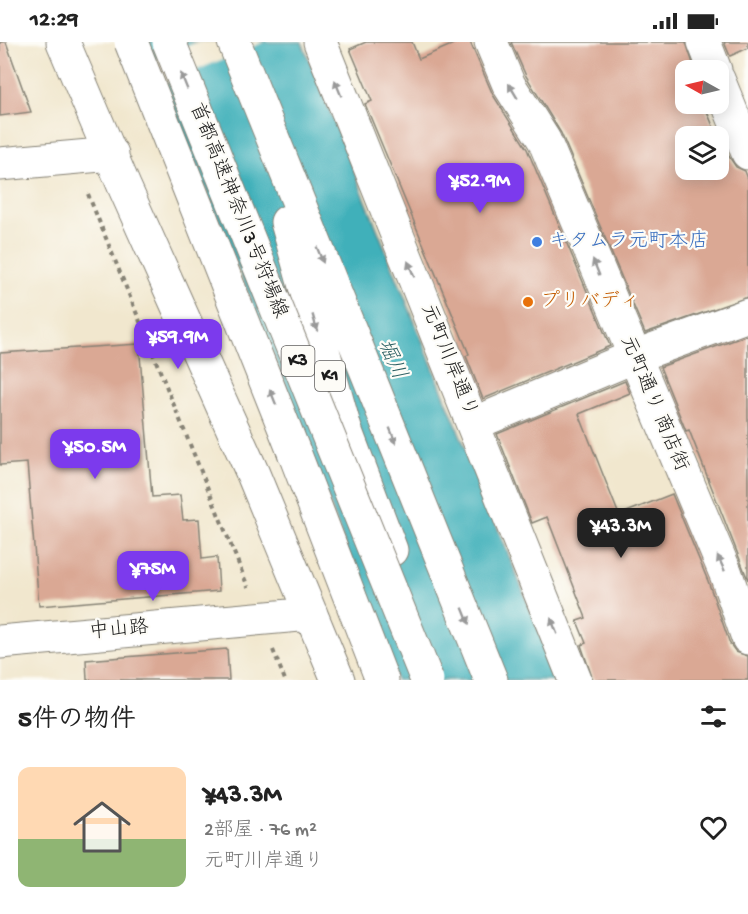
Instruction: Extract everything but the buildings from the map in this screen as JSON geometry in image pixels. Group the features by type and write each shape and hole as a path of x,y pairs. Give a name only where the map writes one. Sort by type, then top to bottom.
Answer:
{"main road":[{"path":"63,42 253,474 338,680"},
{"path":"131,42 290,441 382,680"},
{"name":"首都高速神奈川3号狩場線","path":"169,42 427,680"},
{"name":"元町川岸通り","path":"320,42 576,680"},
{"name":"元町通り 商店街","path":"491,42 509,85 544,140 633,357 726,574 748,638"},
{"path":"704,42 711,60"},
{"path":"238,53 491,680"},
{"name":"K1","path":"238,53 345,429 441,680"},
{"path":"729,106 748,153"},
{"path":"0,164 112,154"},
{"path":"473,424 633,357 748,315"},
{"name":"中山路","path":"0,642 311,614"}],"path":[{"path":"86,191 285,680"}],"water":[{"name":"堀川","path":"146,42 302,42 559,680 396,680 299,418"}],"pier":[{"path":"197,42 264,42 161,85 151,62"}],"place":[{"name":"キタムラ元町本店","path":"537,242"},
{"name":"プリバディ","path":"528,302"}]}
